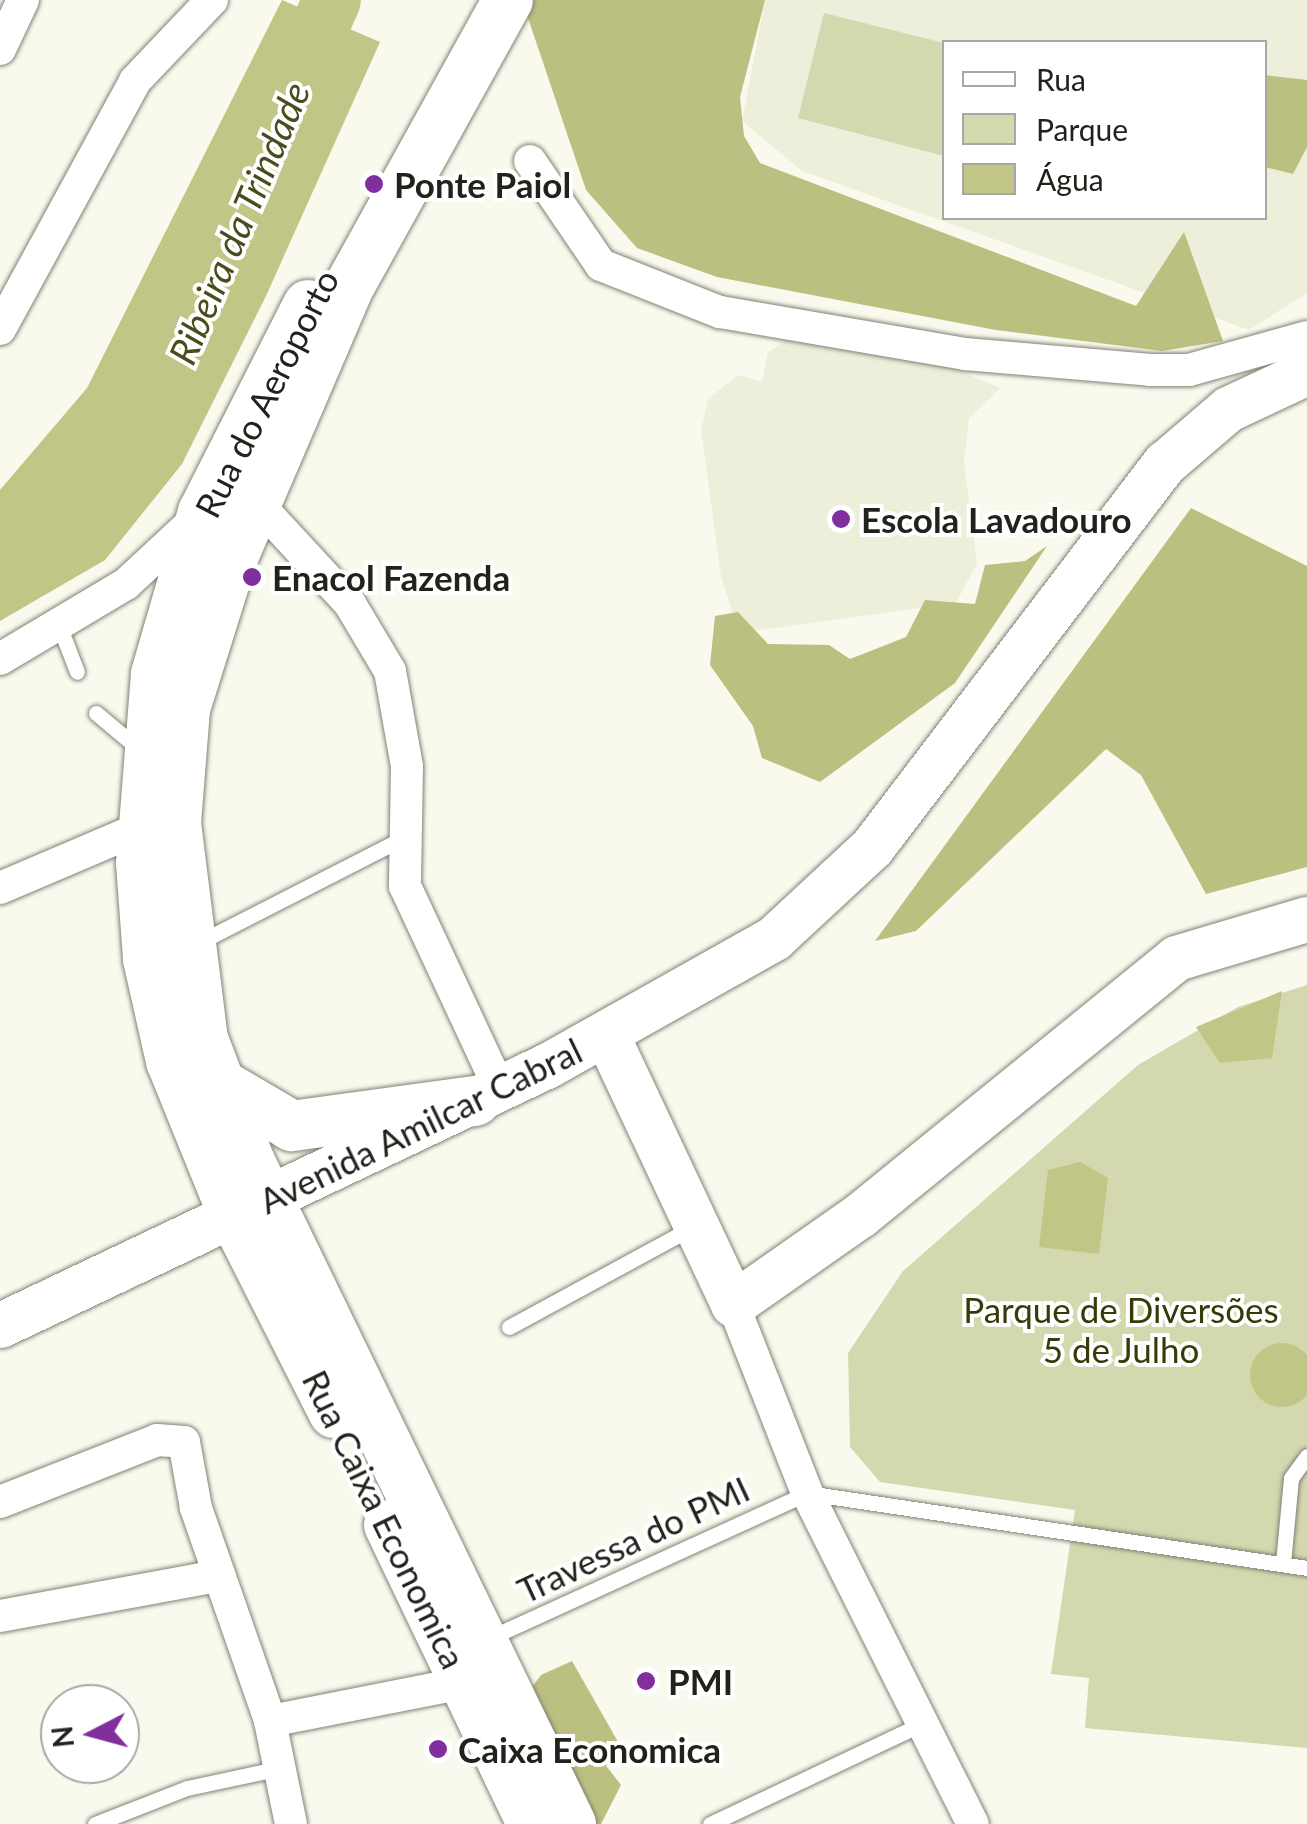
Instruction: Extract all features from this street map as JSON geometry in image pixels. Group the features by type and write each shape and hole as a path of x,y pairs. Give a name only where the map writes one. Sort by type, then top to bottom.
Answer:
{"main road":[{"name":"Rua do Aeroporto","path":"250,1207 163,1035 148,960 140,828 143,753 203,512 470,0"},
{"name":"Rua do Aeroporto","path":"250,1207 186,949 176,809 186,710 256,502 348,289 508,0"},
{"path":"219,1084 292,1126 487,1095"},
{"name":"Rua Caixa Economica","path":"250,1207 474,1662 532,1824"},
{"path":"474,1662 572,1824"}],"street":[{"path":"0,49 22,0"},
{"path":"0,329 136,81 212,0"},
{"path":"530,160 602,265 720,312 965,354 1150,370 1188,370 1307,337"},
{"name":"Avenida Amilcar Cabral","path":"0,1325 487,1095 606,1034 774,938 840,882 1165,463 1228,410 1307,372"},
{"path":"256,502 350,604 390,671 404,732 403,838 412,913 487,1095"},
{"path":"0,660 146,568 203,512"},
{"path":"0,888 140,828"},
{"path":"733,1304 860,1215 1176,958 1307,919"},
{"path":"606,1034 733,1304 807,1493 973,1824"},
{"path":"0,1502 157,1440 184,1442 219,1576 270,1722 291,1824"},
{"path":"0,1616 219,1576"},
{"path":"270,1722 474,1662"}],"lane":[{"path":"58,625 78,672"},
{"path":"96,712 143,753"},
{"path":"186,949 403,838"},
{"path":"509,1327 695,1226"},
{"path":"1283,1563 1291,1478 1307,1456"},
{"path":"807,1493 1307,1568"},
{"name":"Travessa do PMI","path":"474,1662 807,1493"},
{"path":"710,1824 922,1724"},
{"path":"95,1824 187,1788 280,1768"}],"shaded area":[{"path":"533,0 765,0 740,97 744,136 760,163 1136,306 1184,232 1223,341 1162,351 996,330 717,277 637,248 586,190 526,12"},
{"path":"765,0 1307,0 1307,293 1249,330 802,171 742,121"},
{"path":"1267,75 1307,80 1307,147 1293,174 1267,168"},
{"path":"799,332 908,351 1001,388 969,418 964,462 977,563 956,603 739,633 721,576 701,430 708,399 738,375 762,382 768,352"},
{"path":"1191,508 1307,566 1307,867 1206,894 1141,775 1106,749 916,931 875,941"},
{"path":"1047,546 955,683 820,782 762,758 753,726 710,665 715,616 738,612 768,644 829,645 850,659 906,637 925,600 975,604 985,565 1025,561"},
{"path":"572,1661 617,1740 607,1767 621,1785 601,1824 563,1824 526,1695 541,1675"}],"green space":[{"path":"824,13 942,42 942,155 798,118"},
{"name":"Parque de Diversões 5 de Julho","path":"1307,985 1307,1748 1085,1728 1089,1678 1051,1674 1075,1510 880,1482 850,1447 848,1353 903,1271 1138,1065 1238,1007"}],"water":[{"path":"282,0 380,42 266,296 182,464 105,560 0,621 0,490 87,388"},
{"path":"1282,991 1272,1058 1220,1063 1196,1027"},
{"path":"1080,1162 1108,1178 1099,1254 1039,1247 1048,1170"},
{"path":"1282,1343 1305,1352 1305,1398 1282,1407 1259,1398 1250,1375 1259,1352"}],"waterway":[{"name":"Ribeira da Trindade","path":"293,86 332,0"}],"place":[{"name":"Ponte Paiol","path":"374,184"},
{"name":"Escola Lavadouro","path":"841,519"},
{"name":"Enacol Fazenda","path":"252,577"},
{"name":"PMI","path":"646,1681"},
{"name":"Caixa Economica","path":"438,1749"}]}
